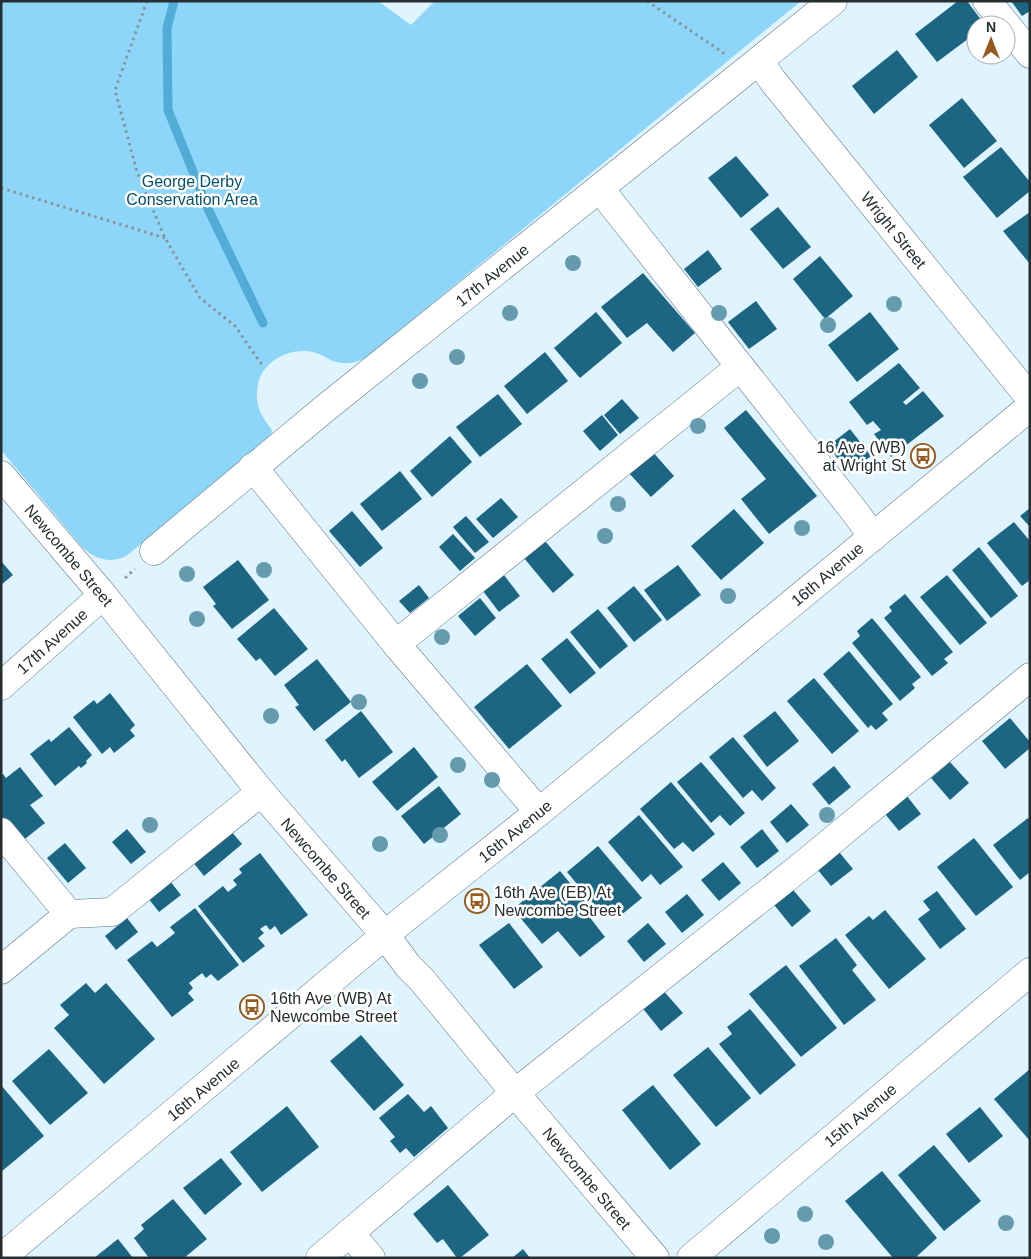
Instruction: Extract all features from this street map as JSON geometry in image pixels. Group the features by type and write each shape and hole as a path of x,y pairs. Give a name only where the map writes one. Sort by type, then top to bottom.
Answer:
{"street":[{"name":"17th Avenue","path":"154,551 253,467 833,1"},
{"path":"987,1 1030,54"},
{"name":"Wright Street","path":"759,61 773,82 1030,398"},
{"path":"600,188 873,537"},
{"path":"396,644 740,367"},
{"name":"16th Avenue","path":"1,1258 385,935 539,812 1030,407"},
{"path":"253,467 396,644 539,812"},
{"name":"Newcombe Street","path":"1,474 103,595 261,792 385,935 408,966 422,980 655,1258"},
{"name":"17th Avenue","path":"1,686 103,595"},
{"path":"320,1258 515,1093 804,864 1030,677"},
{"path":"1,970 69,914 112,912 261,792"},
{"path":"1,832 69,914"},
{"name":"15th Avenue","path":"691,1258 1030,972"},
{"path":"350,1234 371,1258"}],"path":[{"path":"147,1 114,90 137,172 165,238 200,298 235,326 262,365"},
{"path":"647,1 728,56"},
{"path":"1,188 165,238"},
{"path":"103,595 154,551"}],"green space":[{"name":"George Derby Conservation Area","path":"1,1 378,1 411,25 435,1 801,1 367,357 356,362 345,363 334,361 316,353 298,351 281,356 273,361 261,375 257,391 259,408 272,430 271,436 263,448 126,556 108,560 92,555 82,547 1,450"}],"building":[{"path":"958,1 967,1 978,15 966,15 966,40 937,62 915,34"},
{"path":"1011,1 1030,1 1030,11 1022,16"},
{"path":"897,50 918,77 874,114 852,86"},
{"path":"962,98 997,141 964,168 929,125"},
{"path":"1001,147 1030,182 1030,191 997,218 963,177"},
{"path":"736,156 769,195 741,218 708,178"},
{"path":"778,207 811,247 783,269 750,229"},
{"path":"1030,212 1030,264 1003,231"},
{"path":"708,250 722,269 698,287 684,269"},
{"path":"820,256 853,296 825,319 793,279"},
{"path":"643,273 695,333 673,352 647,323 627,338 601,307"},
{"path":"756,301 777,329 749,349 728,322"},
{"path":"596,312 622,343 580,378 554,348"},
{"path":"870,312 899,349 857,382 828,345"},
{"path":"545,352 568,381 527,414 504,386"},
{"path":"899,363 920,388 903,402 906,405 923,391 944,416 891,457 874,434 881,430 873,421 867,425 849,402"},
{"path":"498,394 522,424 480,457 456,427"},
{"path":"622,399 639,418 620,434 604,415"},
{"path":"746,410 817,496 769,534 741,499 766,479 724,428"},
{"path":"602,415 618,435 600,451 583,431"},
{"path":"850,429 871,456 849,473 828,446"},
{"path":"450,436 472,462 432,497 410,471"},
{"path":"651,450 674,476 651,497 627,471"},
{"path":"400,471 422,499 382,531 360,504"},
{"path":"501,498 518,517 493,538 476,519"},
{"path":"1030,508 1030,527 1020,516"},
{"path":"734,509 764,543 721,580 691,546"},
{"path":"352,511 383,548 360,567 329,531"},
{"path":"466,516 489,542 475,553 453,527"},
{"path":"1014,522 1030,541 1030,580 1022,586 987,543"},
{"path":"453,534 475,558 460,571 439,547"},
{"path":"545,541 574,575 553,593 524,558"},
{"path":"979,547 1018,596 991,618 952,570"},
{"path":"238,560 269,600 232,629 213,606 216,604 203,587"},
{"path":"1,561 13,575 1,585"},
{"path":"678,565 701,595 667,621 644,590"},
{"path":"504,575 520,596 499,612 483,591"},
{"path":"947,575 987,623 960,645 920,597"},
{"path":"419,585 429,598 410,613 399,601"},
{"path":"634,586 662,620 634,642 607,608"},
{"path":"905,594 953,652 944,659 948,663 932,676 884,618 892,611 889,607"},
{"path":"480,598 496,618 475,636 458,616"},
{"path":"274,608 308,649 275,676 260,658 256,661 237,639"},
{"path":"598,609 628,646 600,669 570,632"},
{"path":"872,618 921,677 912,684 915,688 900,701 852,643 860,636 857,631"},
{"path":"567,638 596,673 570,694 541,659"},
{"path":"849,651 893,704 882,713 888,720 876,730 871,725 868,728 823,674"},
{"path":"317,659 351,702 314,731 295,707 299,705 284,685"},
{"path":"527,664 562,706 509,749 474,707"},
{"path":"814,678 859,731 832,754 787,701"},
{"path":"110,693 135,725 130,730 135,736 114,753 110,747 102,754 73,717 94,700 97,704"},
{"path":"361,711 393,752 359,778 345,759 342,762 325,740"},
{"path":"775,711 799,741 767,767 743,736"},
{"path":"1010,718 1030,742 1030,748 1005,769 982,741"},
{"path":"69,727 92,755 86,761 87,763 81,768 79,766 55,786 30,754 49,739 51,742"},
{"path":"733,737 776,788 762,801 752,790 743,798 709,757"},
{"path":"414,747 438,777 397,811 372,782"},
{"path":"701,762 745,813 730,826 720,815 711,823 677,782"},
{"path":"950,762 969,783 950,800 931,778"},
{"path":"834,766 851,787 829,805 812,784"},
{"path":"20,767 43,796 30,805 45,823 21,842 1,817 1,775 3,774 6,778"},
{"path":"671,782 715,834 693,852 683,842 674,849 640,809"},
{"path":"439,786 461,814 424,844 401,816"},
{"path":"903,791 921,814 899,831 881,809"},
{"path":"791,804 809,825 787,843 770,822"},
{"path":"639,815 683,867 660,885 651,874 642,882 608,842"},
{"path":"1028,818 1030,820 1030,872 1020,880 993,845"},
{"path":"127,829 146,852 131,864 112,842"},
{"path":"762,829 779,851 757,868 740,847"},
{"path":"230,830 242,844 204,876 192,861"},
{"path":"974,838 1013,887 976,916 937,867"},
{"path":"65,843 86,868 68,883 47,858"},
{"path":"598,846 642,898 620,916 610,905 601,913 567,872"},
{"path":"835,847 853,869 831,886 813,864"},
{"path":"260,853 308,915 281,935 275,926 270,930 266,925 260,929 264,933 258,938 265,946 243,963 198,906 223,886 228,892 237,885 233,880 242,873 239,869"},
{"path":"723,862 741,883 719,901 701,880"},
{"path":"560,871 593,911 588,915 605,937 580,957 558,931 542,944 513,909"},
{"path":"170,881 181,895 159,912 148,898"},
{"path":"789,885 811,911 792,927 771,901"},
{"path":"937,891 966,929 940,949 918,919 930,910 923,901"},
{"path":"687,894 704,915 682,933 665,912"},
{"path":"195,908 239,965 218,981 211,974 206,978 202,973 189,983 193,988 188,993 194,1000 172,1017 127,960 152,941 157,947 175,933 170,927"},
{"path":"885,910 926,959 889,989 845,935 869,916 873,920"},
{"path":"127,918 138,932 116,950 105,936"},
{"path":"509,923 543,967 514,989 479,945"},
{"path":"648,923 666,944 644,962 627,941"},
{"path":"836,938 857,965 852,970 876,1000 844,1025 799,966"},
{"path":"786,965 837,1028 801,1057 749,994"},
{"path":"86,983 95,993 106,983 155,1039 104,1084 54,1028 69,1015 60,1005"},
{"path":"661,988 683,1013 661,1031 640,1005"},
{"path":"750,1009 796,1065 760,1095 719,1044 732,1034 727,1027"},
{"path":"361,1035 404,1085 374,1111 330,1061"},
{"path":"708,1047 751,1098 716,1127 673,1075"},
{"path":"49,1049 88,1093 50,1125 12,1081"},
{"path":"1030,1069 1030,1141 994,1099"},
{"path":"1,1085 44,1136 1,1172"},
{"path":"653,1085 701,1144 670,1170 622,1110"},
{"path":"408,1094 424,1112 431,1106 448,1128 414,1157 406,1148 400,1153 390,1141 395,1137 379,1118"},
{"path":"287,1106 319,1147 262,1192 230,1152"},
{"path":"980,1107 1003,1136 969,1163 946,1134"},
{"path":"934,1145 981,1201 944,1231 898,1175"},
{"path":"221,1158 242,1184 205,1215 183,1188"},
{"path":"882,1171 937,1238 915,1258 893,1258 845,1201"},
{"path":"448,1185 489,1235 460,1258 457,1258 443,1239 437,1243 413,1214"},
{"path":"173,1199 207,1239 184,1258 149,1258 134,1238 144,1229 141,1225"},
{"path":"118,1239 133,1258 94,1258"},
{"path":"523,1249 530,1258 512,1258"}],"waterway":[{"path":"174,1 167,28 168,110 209,211 263,323"}],"place":[{"name":"16 Ave (WB) at Wright St","path":"923,456"},
{"name":"16th Ave (EB) At Newcombe Street","path":"477,901"},
{"name":"16th Ave (WB) At Newcombe Street","path":"252,1007"}]}
